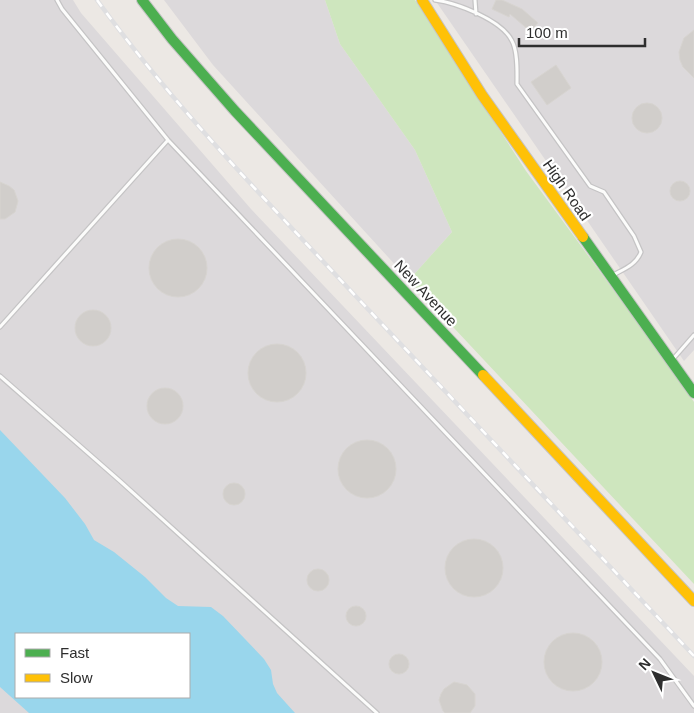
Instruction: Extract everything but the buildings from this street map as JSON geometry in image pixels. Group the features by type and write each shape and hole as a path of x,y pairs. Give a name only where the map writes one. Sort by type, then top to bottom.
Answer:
{"main road":[{"name":"New Avenue","path":"142,0 190,60 241,118 694,602"},
{"name":"High Road","path":"422,0 482,95 694,393"}],"lane":[{"path":"57,0 62,9 168,140 660,659 694,706"},
{"path":"435,0 450,2 498,24 512,42 517,63 517,84 590,186 604,192 634,236 641,252 639,258 633,264 610,276"},
{"path":"475,0 476,14"},
{"path":"0,328 168,140"},
{"path":"671,362 694,335"},
{"path":"0,376 120,481 377,713"}],"shaded area":[{"path":"0,0 73,0 81,13 251,209 694,676 694,713 0,713"},
{"path":"164,0 325,0 340,44 415,150 452,232 409,280 213,65"},
{"path":"435,0 694,0 694,350 684,361"}],"green space":[{"path":"325,0 415,0 526,171 694,402 694,584 409,280 452,232 415,150 340,44"}],"water":[{"path":"0,430 65,498 85,524 94,540 114,552 145,577 166,598 178,606 211,607 223,616 264,659 271,670 273,684 277,693 295,713 29,713 0,687"}],"railway":[{"path":"97,0 156,76 218,148 694,656"}],"traffic: fast":[{"path":"142,0 172,39 235,111 483,375"},
{"path":"583,237 694,393"}],"traffic: slow":[{"path":"422,0 482,95 583,237"},
{"path":"483,375 694,601"}]}
